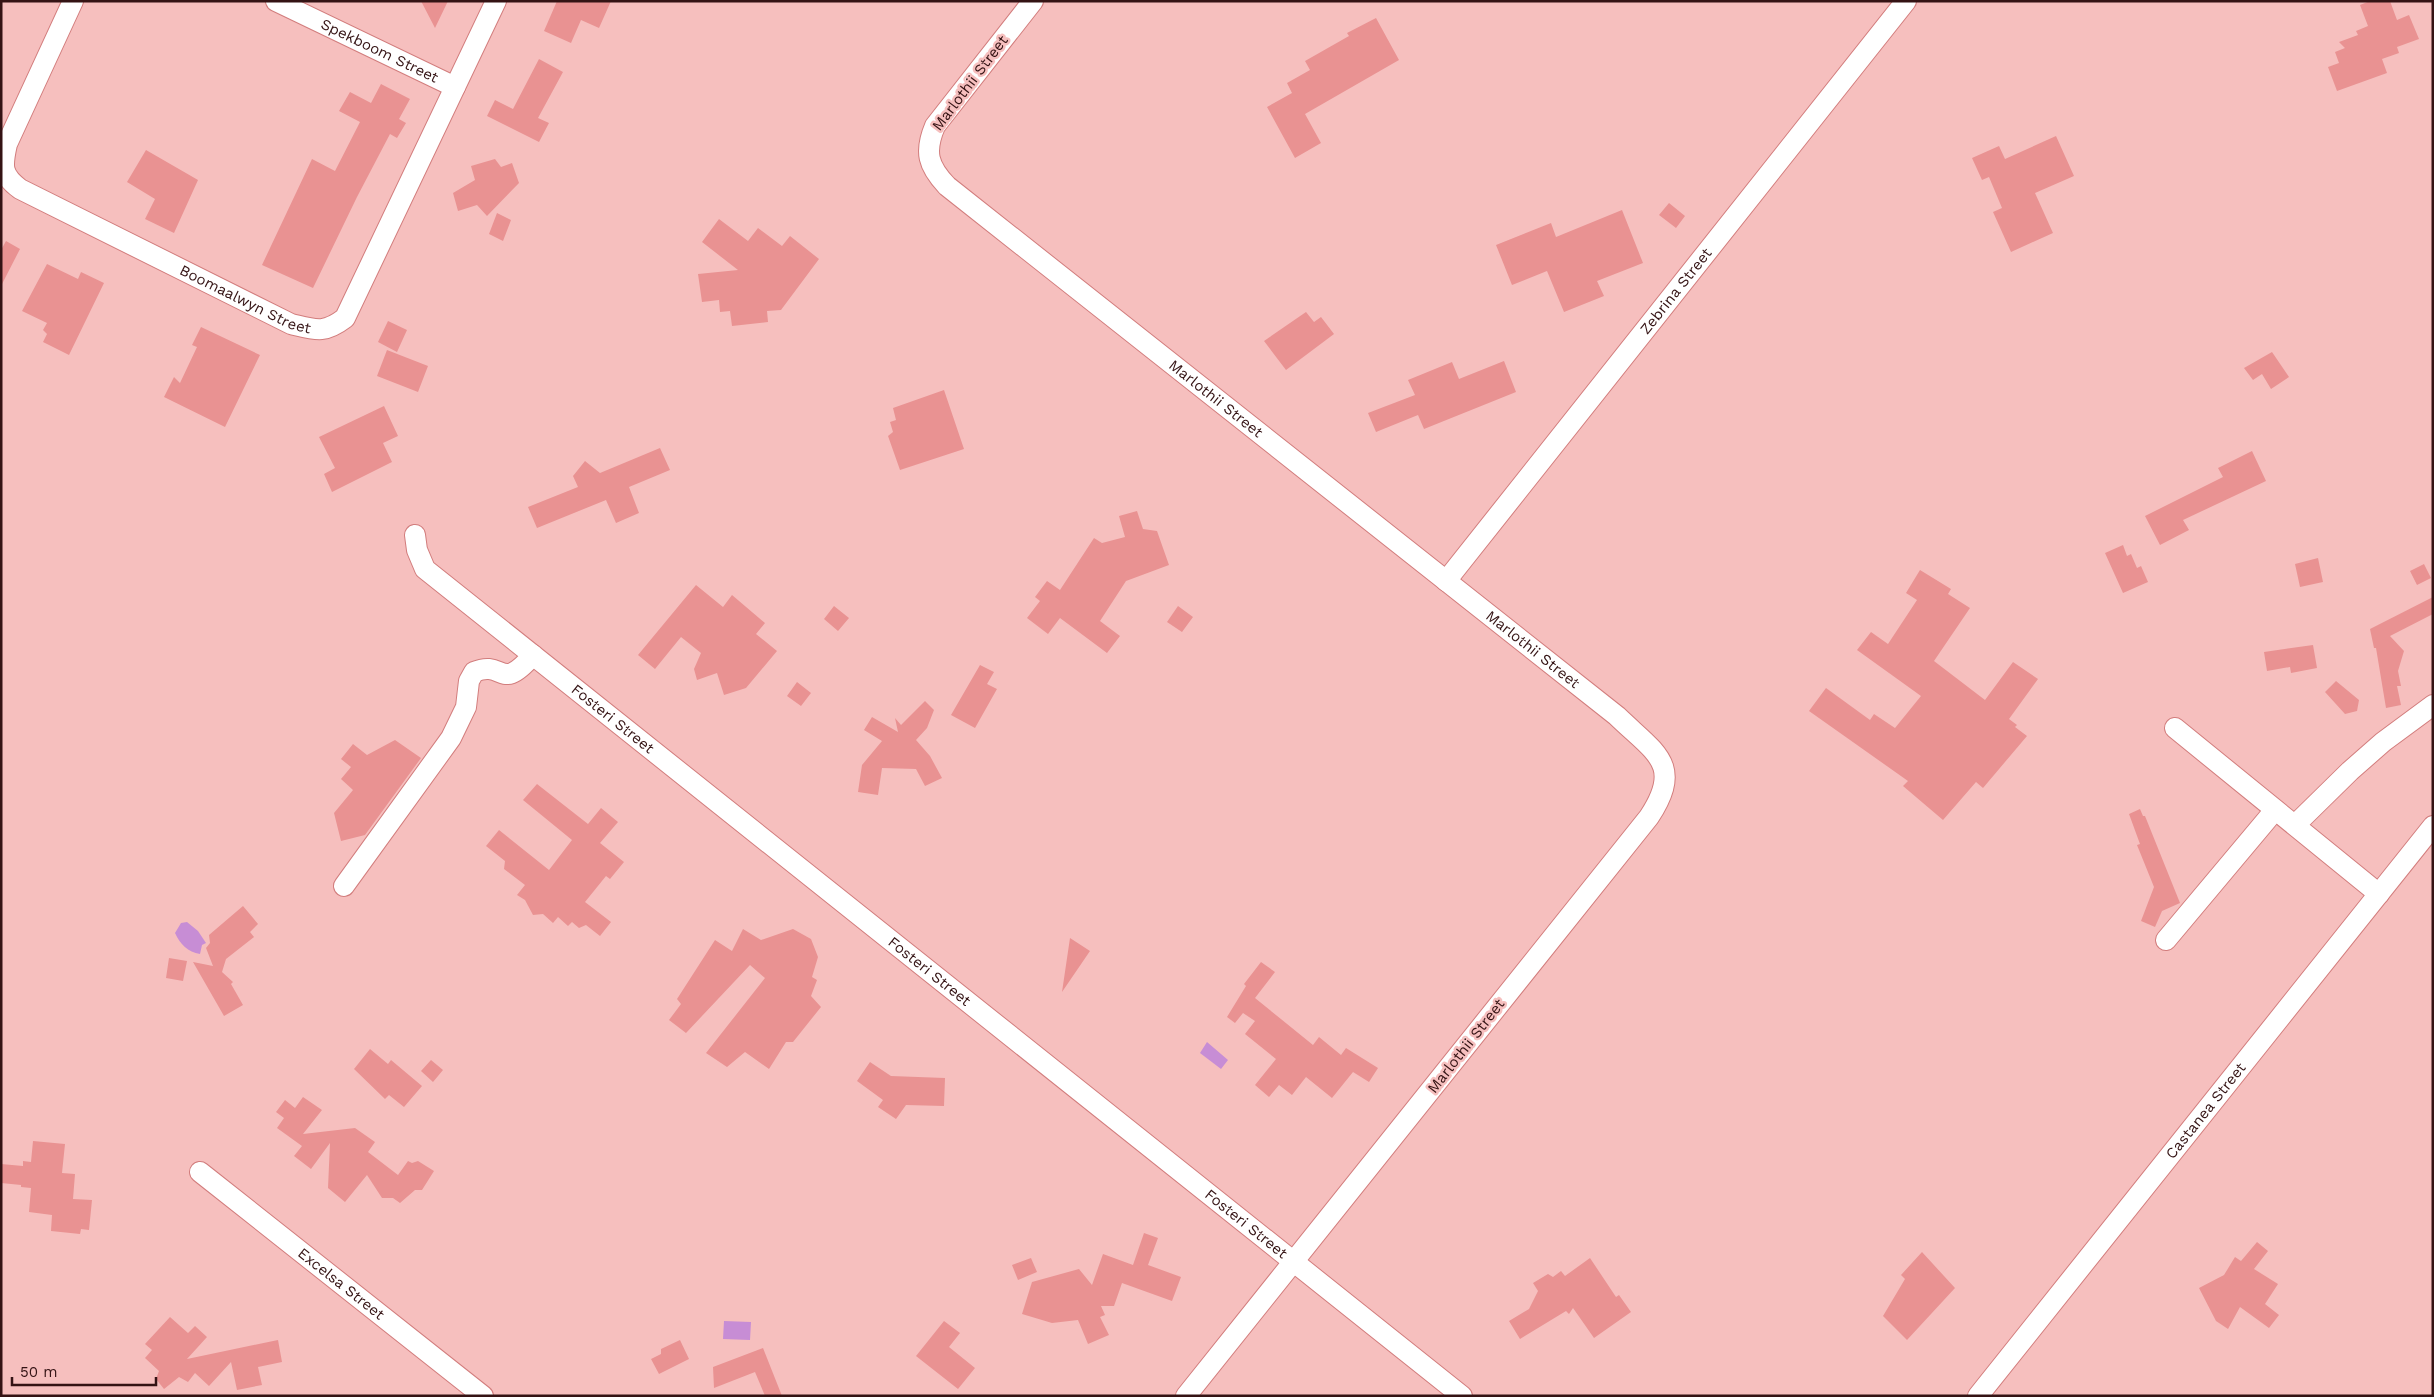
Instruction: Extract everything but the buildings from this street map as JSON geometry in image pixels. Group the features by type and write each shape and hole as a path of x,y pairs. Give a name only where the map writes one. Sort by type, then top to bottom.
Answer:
{"street":[{"name":"Boomaalwyn Street","path":"74,1 7,144 3,162 5,174 10,181 20,190 291,324 322,331 334,326 345,318 496,1"},
{"name":"Spekboom Street","path":"276,1 455,87"},
{"name":"Marlothii Street","path":"1033,1 935,126 929,147 932,169 955,192 1617,716 1661,760 1667,774 1665,789 1649,818 1186,1396"},
{"name":"Zebrina Street","path":"1446,581 1906,1"},
{"name":"Fosteri Street","path":"415,535 417,550 424,569 1295,1261 1462,1396"},
{"path":"344,886 451,738 466,707 469,681 474,672 482,668 506,675 513,674 533,655"},
{"path":"2295,825 2350,771 2383,742 2433,705"},
{"path":"2175,728 2378,894"},
{"path":"2166,940 2276,810"},
{"name":"Castanea Street","path":"1978,1396 2433,826"},
{"name":"Excelsa Street","path":"200,1172 483,1396"}],"shaded area":[{"path":"187,922 198,931 206,943 202,945 200,954 185,947 175,933 181,923"},
{"path":"1207,1042 1228,1060 1221,1069 1200,1053"},
{"path":"724,1321 751,1322 750,1340 723,1339"}]}
